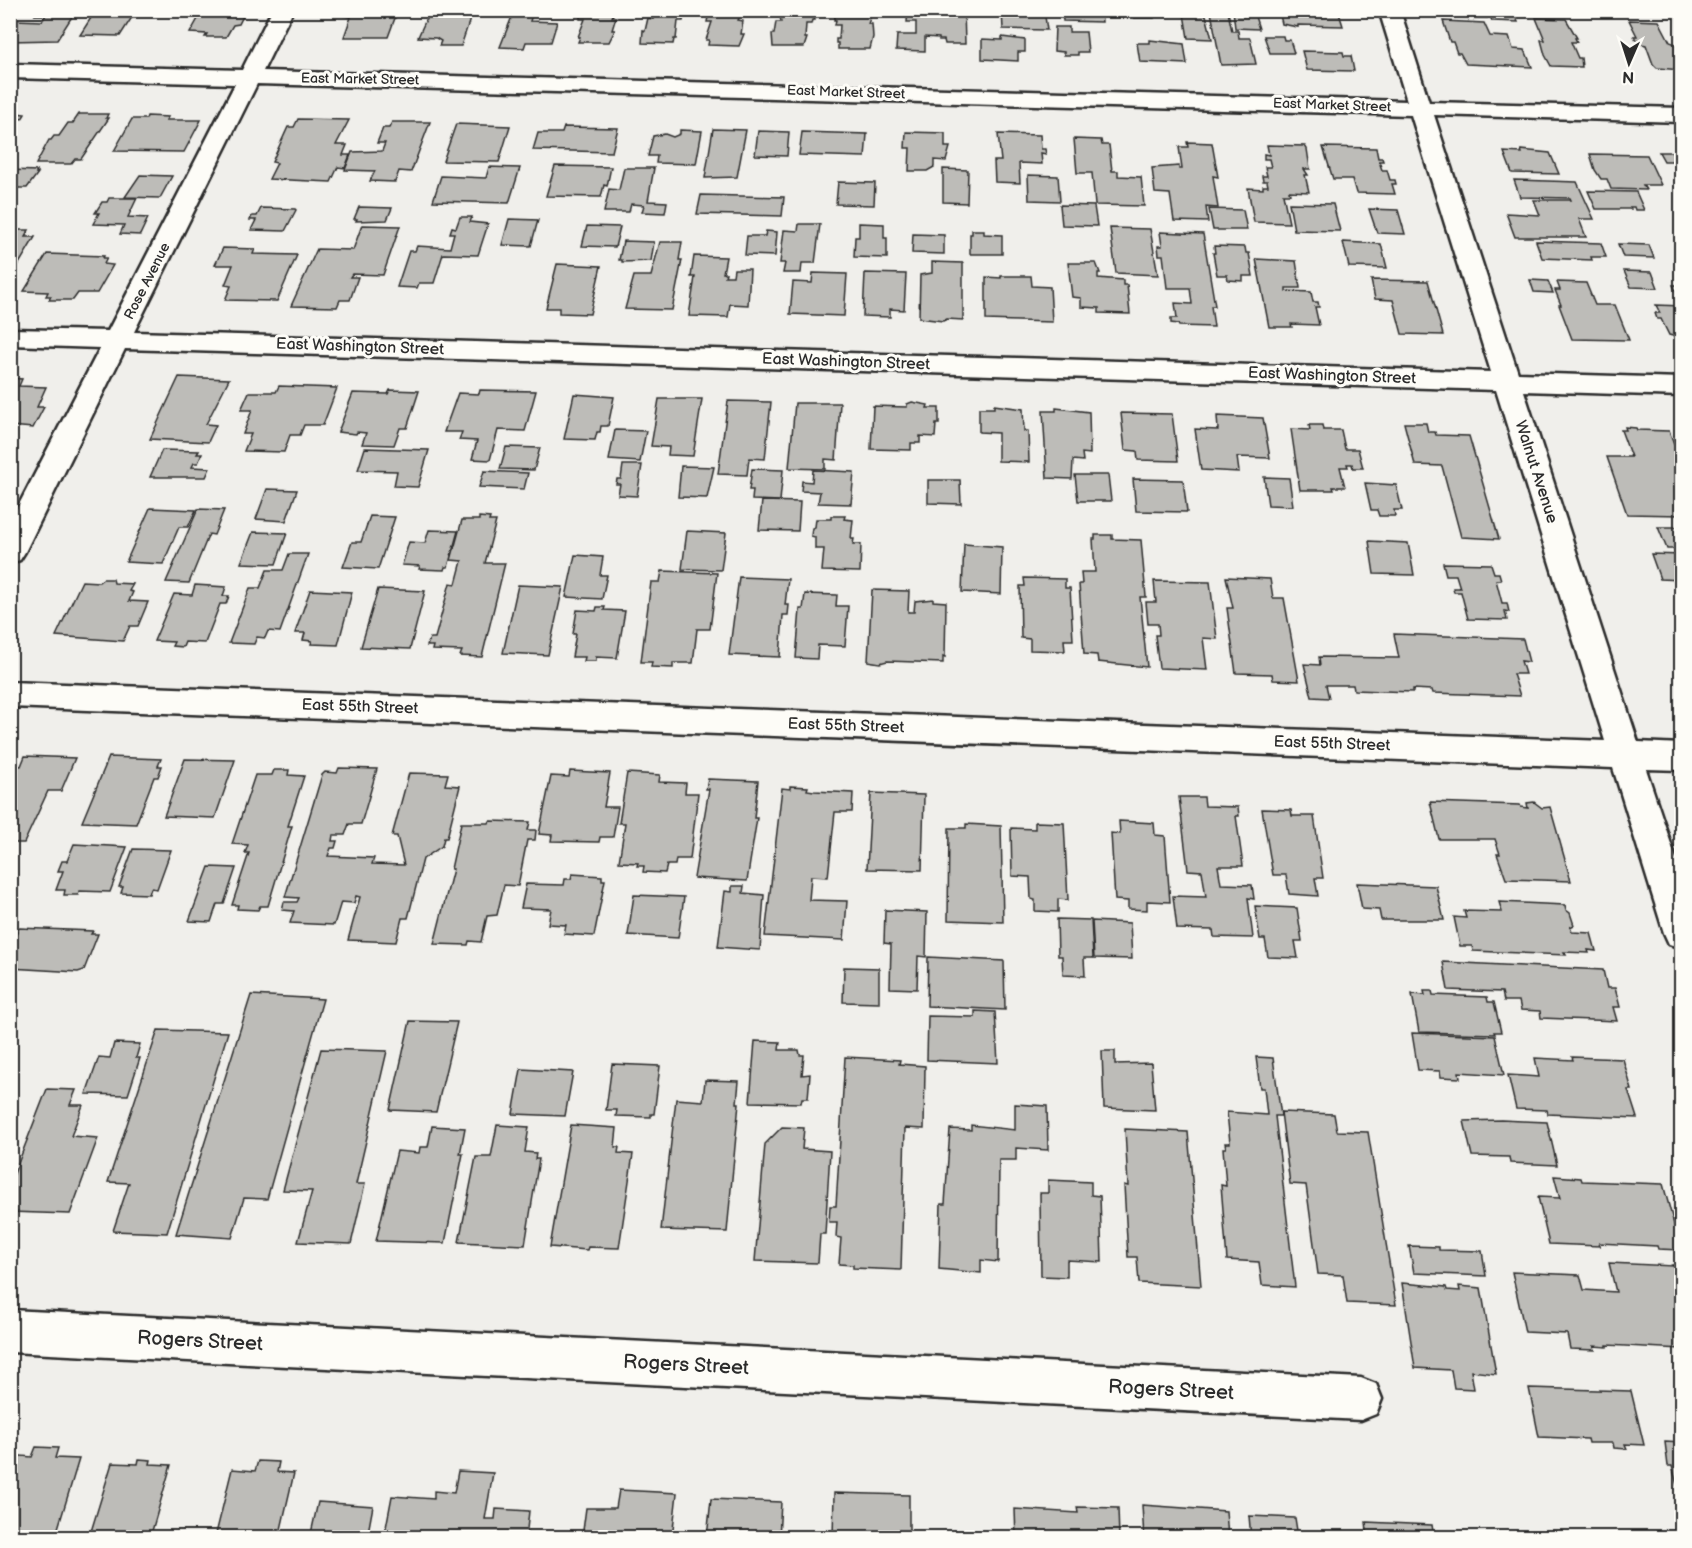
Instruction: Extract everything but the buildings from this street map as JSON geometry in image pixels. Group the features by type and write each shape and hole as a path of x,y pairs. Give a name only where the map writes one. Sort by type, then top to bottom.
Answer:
{"street":[{"name":"Rose Avenue","path":"10,552 283,10"},
{"name":"Walnut Avenue","path":"1389,10 1682,933"},
{"name":"East Market Street","path":"10,71 1682,115"},
{"name":"East Washington Street","path":"10,337 1682,387"},
{"name":"East 55th Street","path":"10,694 1682,757"},
{"name":"Rogers Street","path":"10,1331 1361,1399"}]}
